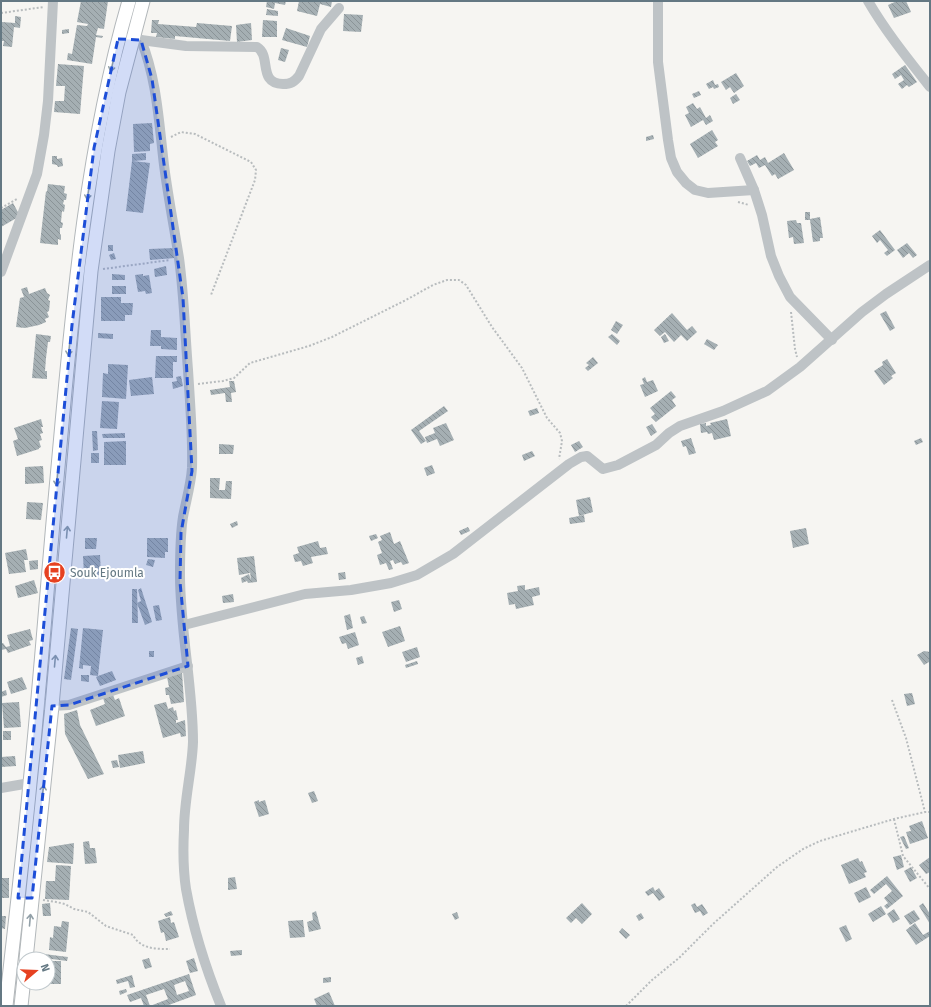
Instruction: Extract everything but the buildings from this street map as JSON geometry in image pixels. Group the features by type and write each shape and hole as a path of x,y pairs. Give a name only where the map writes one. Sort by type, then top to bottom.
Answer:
{"main road":[{"path":"6,1006 30,783 48,572 72,325 94,148 118,39 129,1"},
{"path":"27,951 52,706 91,271 108,151 119,92 137,40 143,1"},
{"path":"72,325 86,326"},
{"path":"18,898 32,898"},
{"path":"21,1006 23,991"}],"street":[{"path":"658,1 658,62 671,158 677,172 686,183 695,190 708,192 754,190"},
{"path":"868,1 878,19 930,87"},
{"path":"1,272 37,174 48,101 53,3"},
{"path":"118,39 186,46 257,47 262,50 266,70 273,82 288,84 294,82 299,76 321,30 339,8"},
{"path":"137,40 145,51 152,78 162,139 164,164 179,258 191,409 192,470 183,518 180,558 181,613 184,625 191,693 193,742 184,829 186,881 198,938 214,988 222,1006"},
{"path":"740,158 754,190 762,215 771,256 779,276 790,297 832,340"},
{"path":"184,625 305,594 351,590 391,583 417,575 453,554 562,469 581,457 587,456 603,469 618,465 656,445 669,433 680,426 723,411 767,391 800,367 862,312 930,265"},
{"path":"37,704 52,706 69,705 188,666"},
{"path":"1,788 30,783"}],"path":[{"path":"1,12 53,3"},
{"path":"162,139 167,139 181,132 195,134 251,162 256,170 255,180 211,295"},
{"path":"1,208 30,192"},
{"path":"91,271 179,258"},
{"path":"189,385 223,381 234,378 250,363 309,346 332,337 433,285 447,280 459,280 466,285 492,327 522,368 547,418 560,433 562,441 559,461 562,469"},
{"path":"790,297 795,349 800,367"},
{"path":"892,700 906,738 925,812"},
{"path":"626,1006 652,980 679,958 713,924 778,868 803,850 820,841 894,819 930,812"},
{"path":"894,819 903,856 930,889"},
{"path":"32,898 65,904 74,909 88,912 106,926 133,935 136,942 143,946 159,949 170,949"}],"highlighted area":[{"path":"118,39 141,40 152,79 183,298 192,471 181,533 180,582 188,666 69,705 52,706 32,898 18,898 72,325 94,148"}],"place":[{"name":"Souk Ejoumla","path":"55,573"}]}
